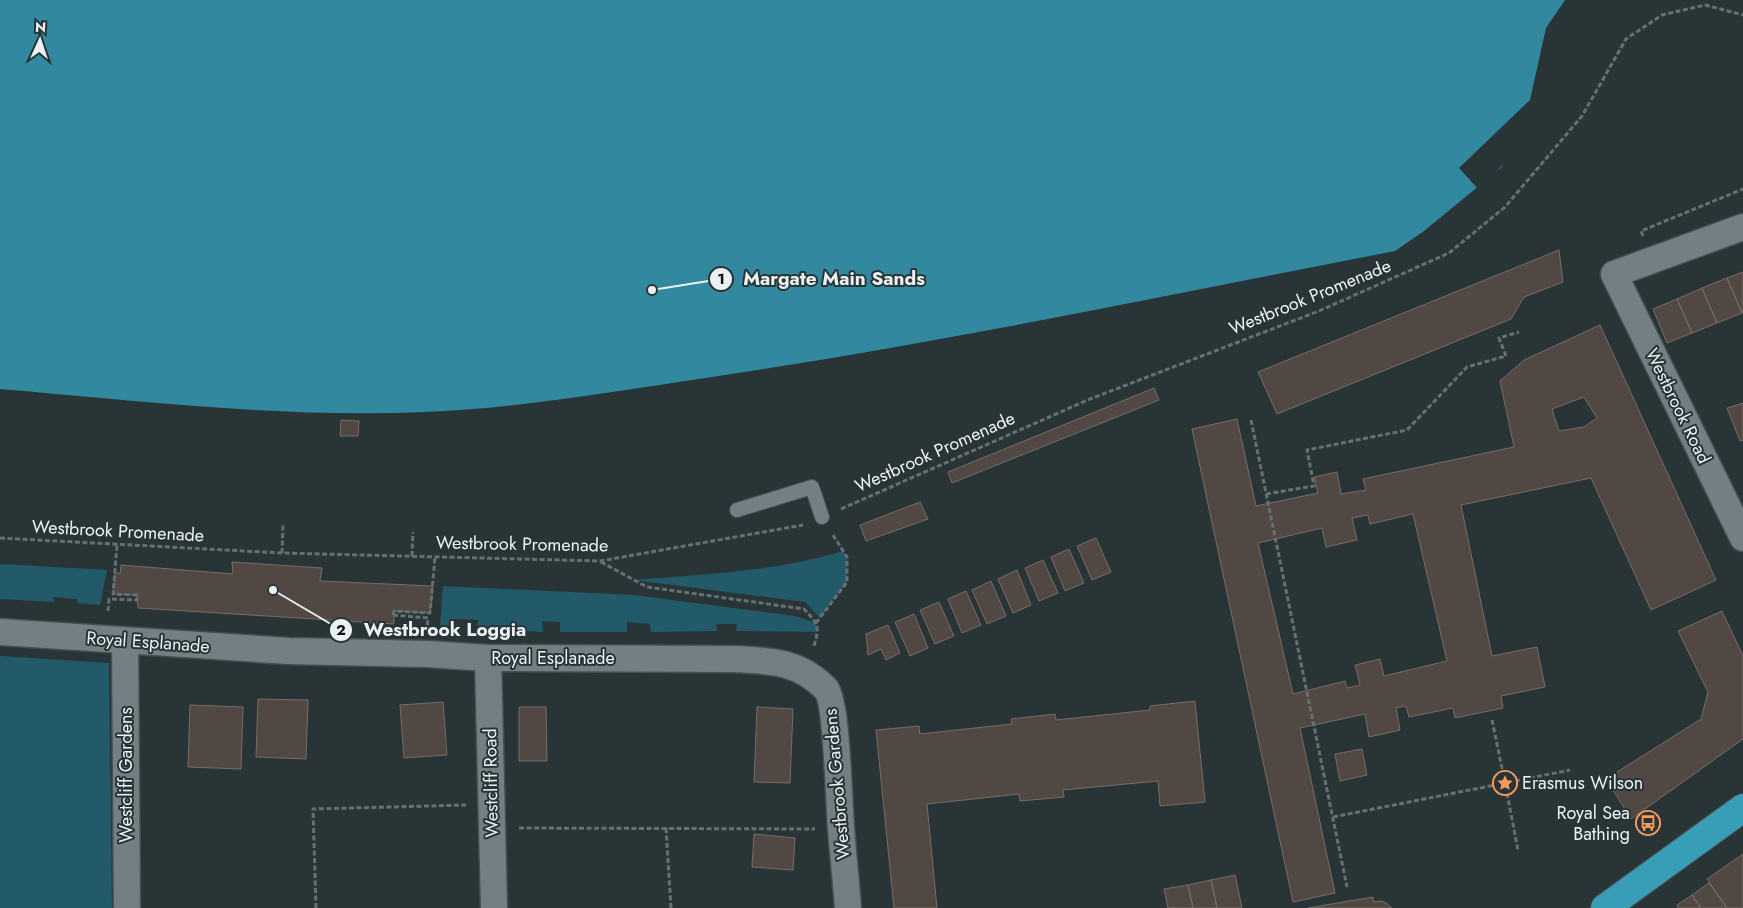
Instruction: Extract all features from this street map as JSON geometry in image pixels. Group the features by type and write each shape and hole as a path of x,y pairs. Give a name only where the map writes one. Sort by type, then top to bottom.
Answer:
{"highway":[{"path":"1605,908 1743,808"}],"street":[{"name":"Westbrook Road","path":"1743,227 1614,274 1743,538"},
{"name":"Royal Esplanade","path":"0,632 289,651 427,654 488,658 735,659 776,661 805,671"},
{"name":"Westcliff Gardens","path":"126,641 127,908"},
{"name":"Westcliff Road","path":"488,658 494,908"},
{"name":"Westbrook Gardens","path":"805,671 828,690 835,725 848,908"}],"lane":[{"path":"737,510 812,486 822,517"}],"path":[{"name":"Westbrook Promenade","path":"0,538 282,553 600,561 802,525 1090,399 1319,310 1449,253 1505,207 1582,116 1626,39 1662,15 1705,5 1743,15"},
{"path":"1266,494 1314,486 1307,450 1407,430 1467,367 1506,356 1499,338 1519,332"},
{"path":"1251,420 1346,887"},
{"path":"816,623 847,582 847,557 822,517"},
{"path":"282,553 283,524"},
{"path":"412,556 413,532"},
{"path":"109,598 137,600 137,595 113,594 117,545"},
{"path":"428,618 393,615 394,611 430,613 435,557"},
{"path":"600,561 647,588 804,609 816,623 818,632 805,671"},
{"path":"1492,720 1503,773"},
{"path":"1515,781 1570,770"},
{"path":"1503,773 1513,776 1515,781 1513,789 1507,793 1497,790 1495,785 1496,778 1503,773"},
{"path":"1333,817 1495,785"},
{"path":"1507,793 1518,850"},
{"path":"316,908 313,809 491,816 666,828 841,830"},
{"path":"666,828 671,908"}],"shaded area":[{"path":"0,0 1589,0 1502,167 1424,231 1395,251 1054,318 798,364 497,407 424,412 318,413 159,403 0,389"},
{"path":"843,551 847,557 847,582 820,618 805,602 633,580 765,568 791,564"},
{"path":"0,564 107,570 100,605 77,603 77,599 53,597 54,602 0,599"},
{"path":"443,586 634,595 795,616 816,623 818,632 736,631 737,624 716,624 717,631 651,632 650,624 627,622 627,632 560,632 560,622 542,621 543,632 477,628 478,620 454,619 453,627 440,626"},
{"path":"0,656 109,663 112,908 0,908"}],"pier":[{"path":"1565,0 1592,0 1593,6 1590,9 1569,60 1559,90 1537,129 1479,190 1459,168 1530,100 1546,28"}],"building":[{"path":"1559,250 1563,282 1524,297 1511,319 1277,414 1258,372"},
{"path":"1743,272 1743,312 1742,313 1727,278"},
{"path":"1727,278 1742,313 1717,323 1702,288"},
{"path":"1702,288 1717,323 1692,333 1677,299"},
{"path":"1677,299 1692,333 1667,343 1653,309"},
{"path":"1600,325 1716,580 1651,610 1591,478 1461,505 1492,656 1537,647 1545,687 1501,696 1503,708 1455,718 1453,708 1409,717 1406,706 1396,708 1400,730 1369,737 1365,714 1300,728 1335,893 1293,902 1192,429 1237,419 1256,506 1318,493 1314,477 1337,472 1341,494 1366,490 1363,479 1514,447 1500,381 1524,360","holes":["1584,397 1597,418 1584,427 1559,431 1552,409","1413,514 1447,661 1384,676 1380,659 1355,665 1360,685 1347,688 1345,681 1293,694 1258,543 1322,528 1326,547 1357,540 1352,518 1368,515 1370,524"]},
{"path":"1154,388 1159,400 952,483 948,472"},
{"path":"1743,403 1743,440 1740,441 1727,408"},
{"path":"341,420 359,421 358,436 340,436"},
{"path":"920,502 928,519 866,541 860,525"},
{"path":"1096,538 1111,572 1092,580 1077,546"},
{"path":"1069,549 1084,583 1065,591 1051,557"},
{"path":"1043,560 1058,593 1039,601 1025,568"},
{"path":"232,562 322,568 320,581 433,586 430,613 394,611 394,624 138,608 137,595 113,594 115,572 120,574 121,565 233,574"},
{"path":"1017,570 1031,605 1013,613 998,579"},
{"path":"991,581 1006,616 987,624 972,590"},
{"path":"966,591 981,625 962,633 948,599"},
{"path":"939,602 954,636 935,644 920,610"},
{"path":"1722,611 1743,656 1743,739 1631,819 1606,779 1701,719 1708,692 1678,631"},
{"path":"914,614 928,648 910,656 895,622"},
{"path":"888,625 900,653 886,660 881,649 868,655 866,634"},
{"path":"258,699 308,700 306,759 256,757"},
{"path":"1195,701 1205,802 1160,806 1158,781 1063,790 1064,797 1020,801 1019,794 927,804 937,908 894,908 876,730 919,726 920,734 1012,724 1011,719 1055,714 1056,720 1150,710 1150,706"},
{"path":"443,702 447,755 404,758 400,705"},
{"path":"190,705 243,707 241,769 188,767"},
{"path":"519,707 546,707 547,761 519,761"},
{"path":"757,707 793,709 790,783 754,782"},
{"path":"1362,749 1367,775 1340,781 1335,754"},
{"path":"754,834 795,838 793,870 752,867"},
{"path":"1743,854 1743,908 1727,908 1707,879"},
{"path":"1235,875 1242,908 1217,908 1211,880"},
{"path":"1211,880 1217,908 1193,908 1188,885"},
{"path":"1709,883 1727,908 1701,908 1692,895"},
{"path":"1188,885 1193,908 1168,908 1164,889"},
{"path":"1692,895 1701,908 1678,908 1677,905"},
{"path":"1373,897 1374,902 1381,901 1392,908 1308,908"}],"place":[{"name":"Margate Main Sands","path":"652,290"},
{"name":"Westbrook Loggia","path":"273,590"},
{"name":"Erasmus Wilson","path":"1505,783"},
{"name":"Royal Sea Bathing","path":"1648,823"}]}
